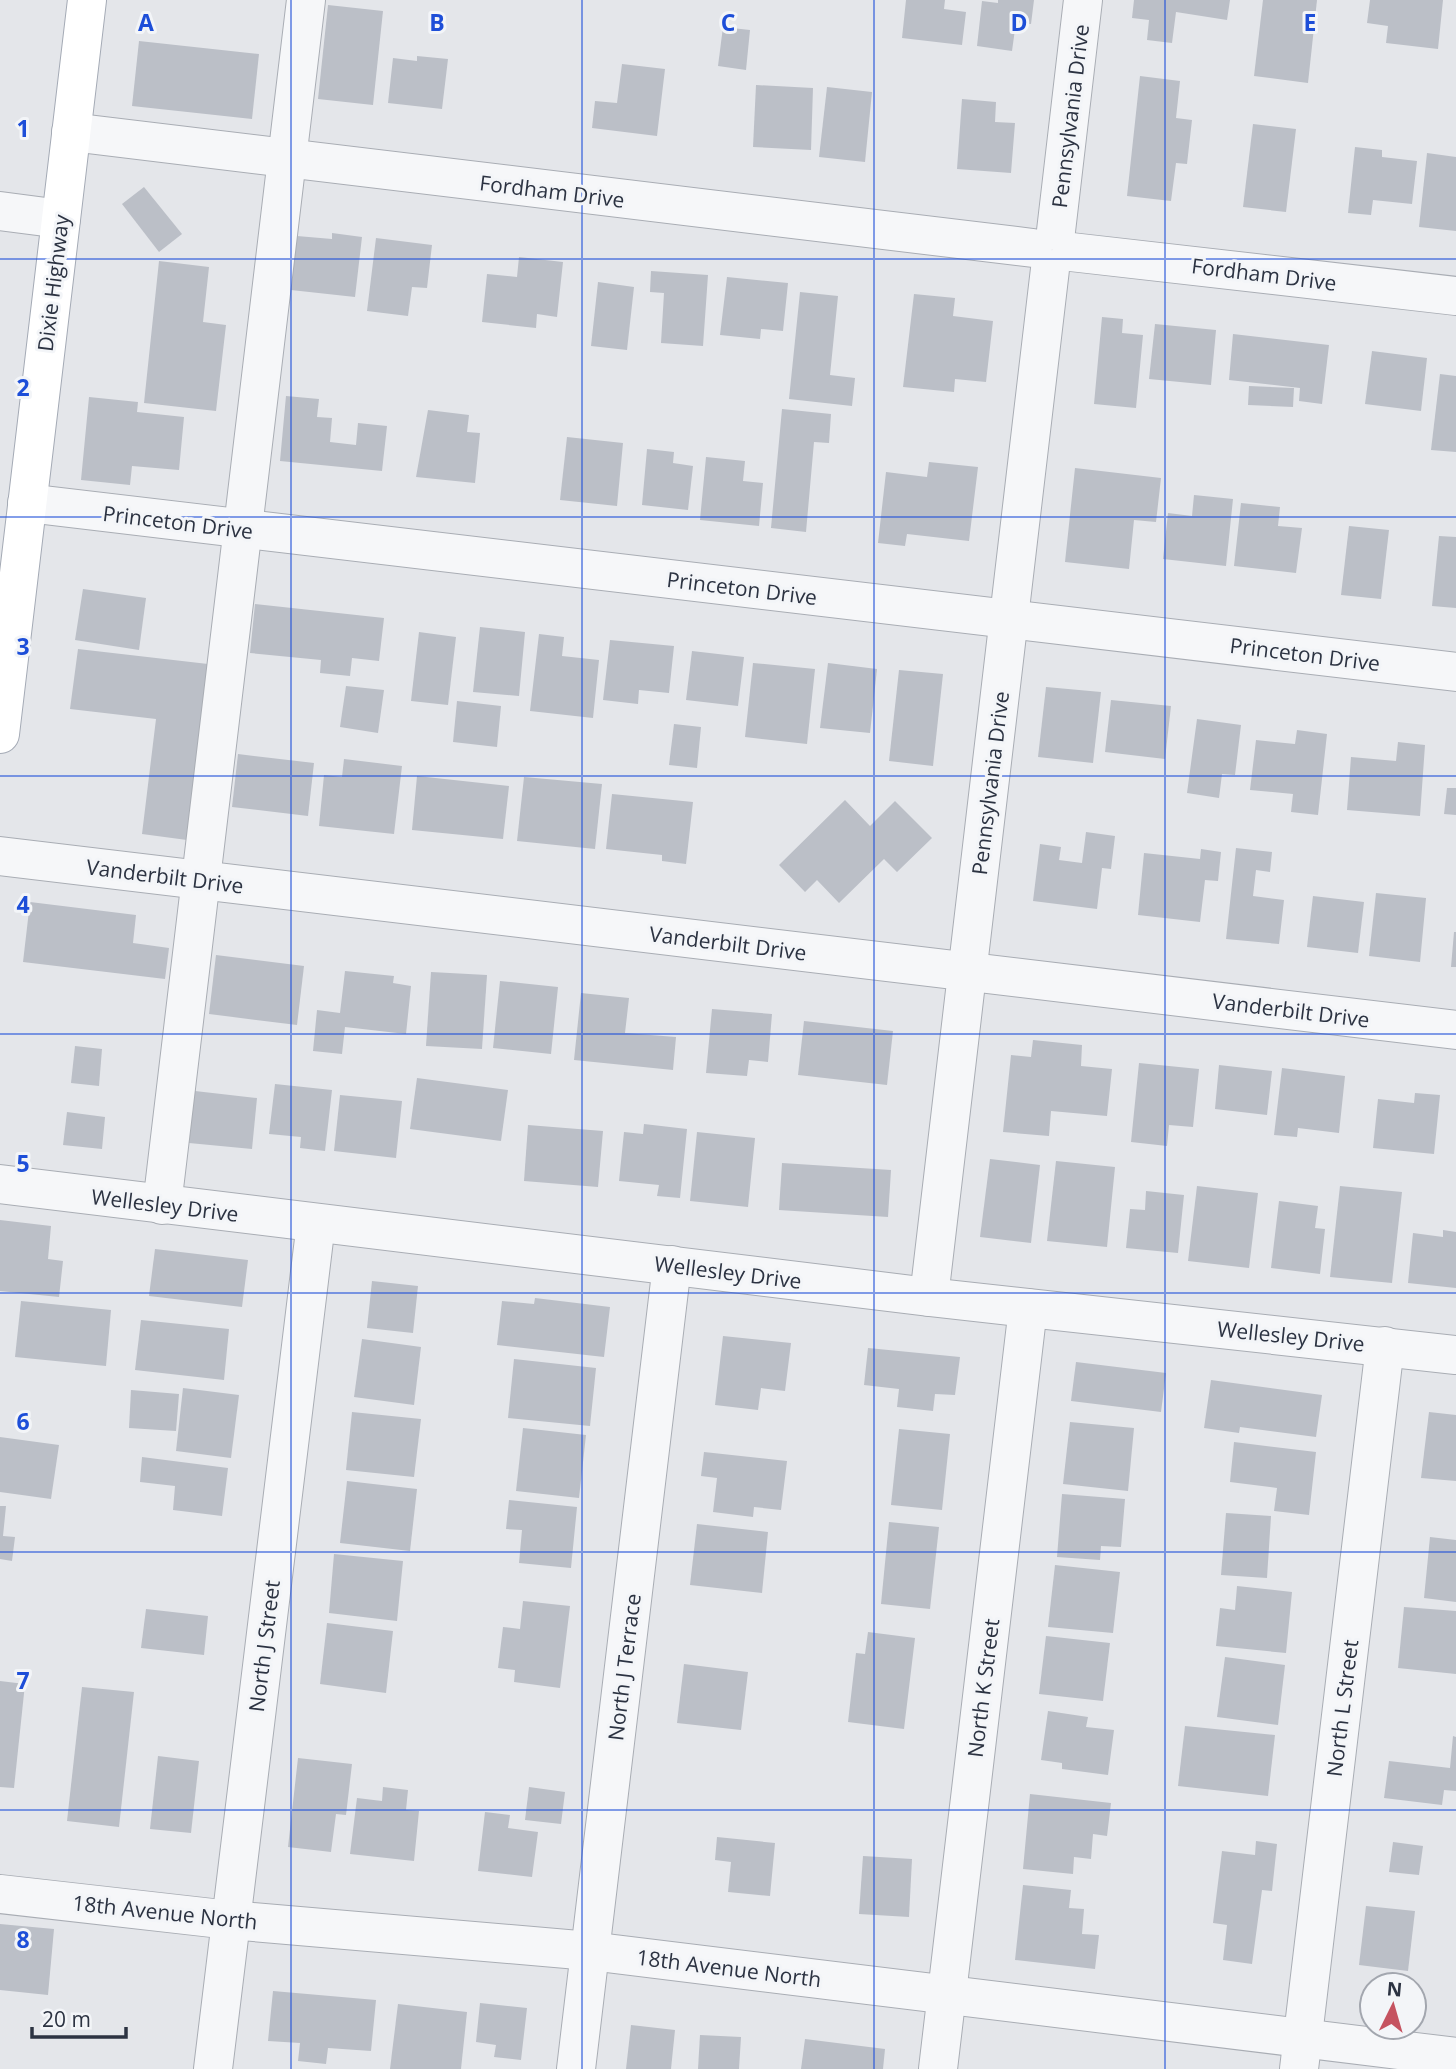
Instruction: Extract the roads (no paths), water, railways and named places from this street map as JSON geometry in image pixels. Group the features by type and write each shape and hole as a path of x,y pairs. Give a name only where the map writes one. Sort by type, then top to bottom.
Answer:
{"main road":[{"name":"Dixie Highway","path":"0,734 8,601 27,503 87,0"}],"street":[{"path":"162,1205 306,0"},
{"name":"Pennsylvania Drive","path":"929,1297 1083,0"},
{"name":"Fordham Drive","path":"71,132 1456,296"},
{"path":"0,211 61,219"},
{"name":"Princeton Drive","path":"27,503 1456,672"},
{"name":"Vanderbilt Drive","path":"0,856 1456,1030"},
{"name":"Wellesley Drive","path":"0,1184 929,1297 1456,1354"},
{"name":"North J Street","path":"213,2069 316,1223"},
{"name":"North J Terrace","path":"576,2069 672,1265"},
{"name":"North K Street","path":"938,2069 1028,1308"},
{"name":"North L Street","path":"1301,2054 1385,1346"},
{"name":"18th Avenue North","path":"0,1894 230,1920 590,1951 947,1995 1301,2054 1456,2057"}]}
